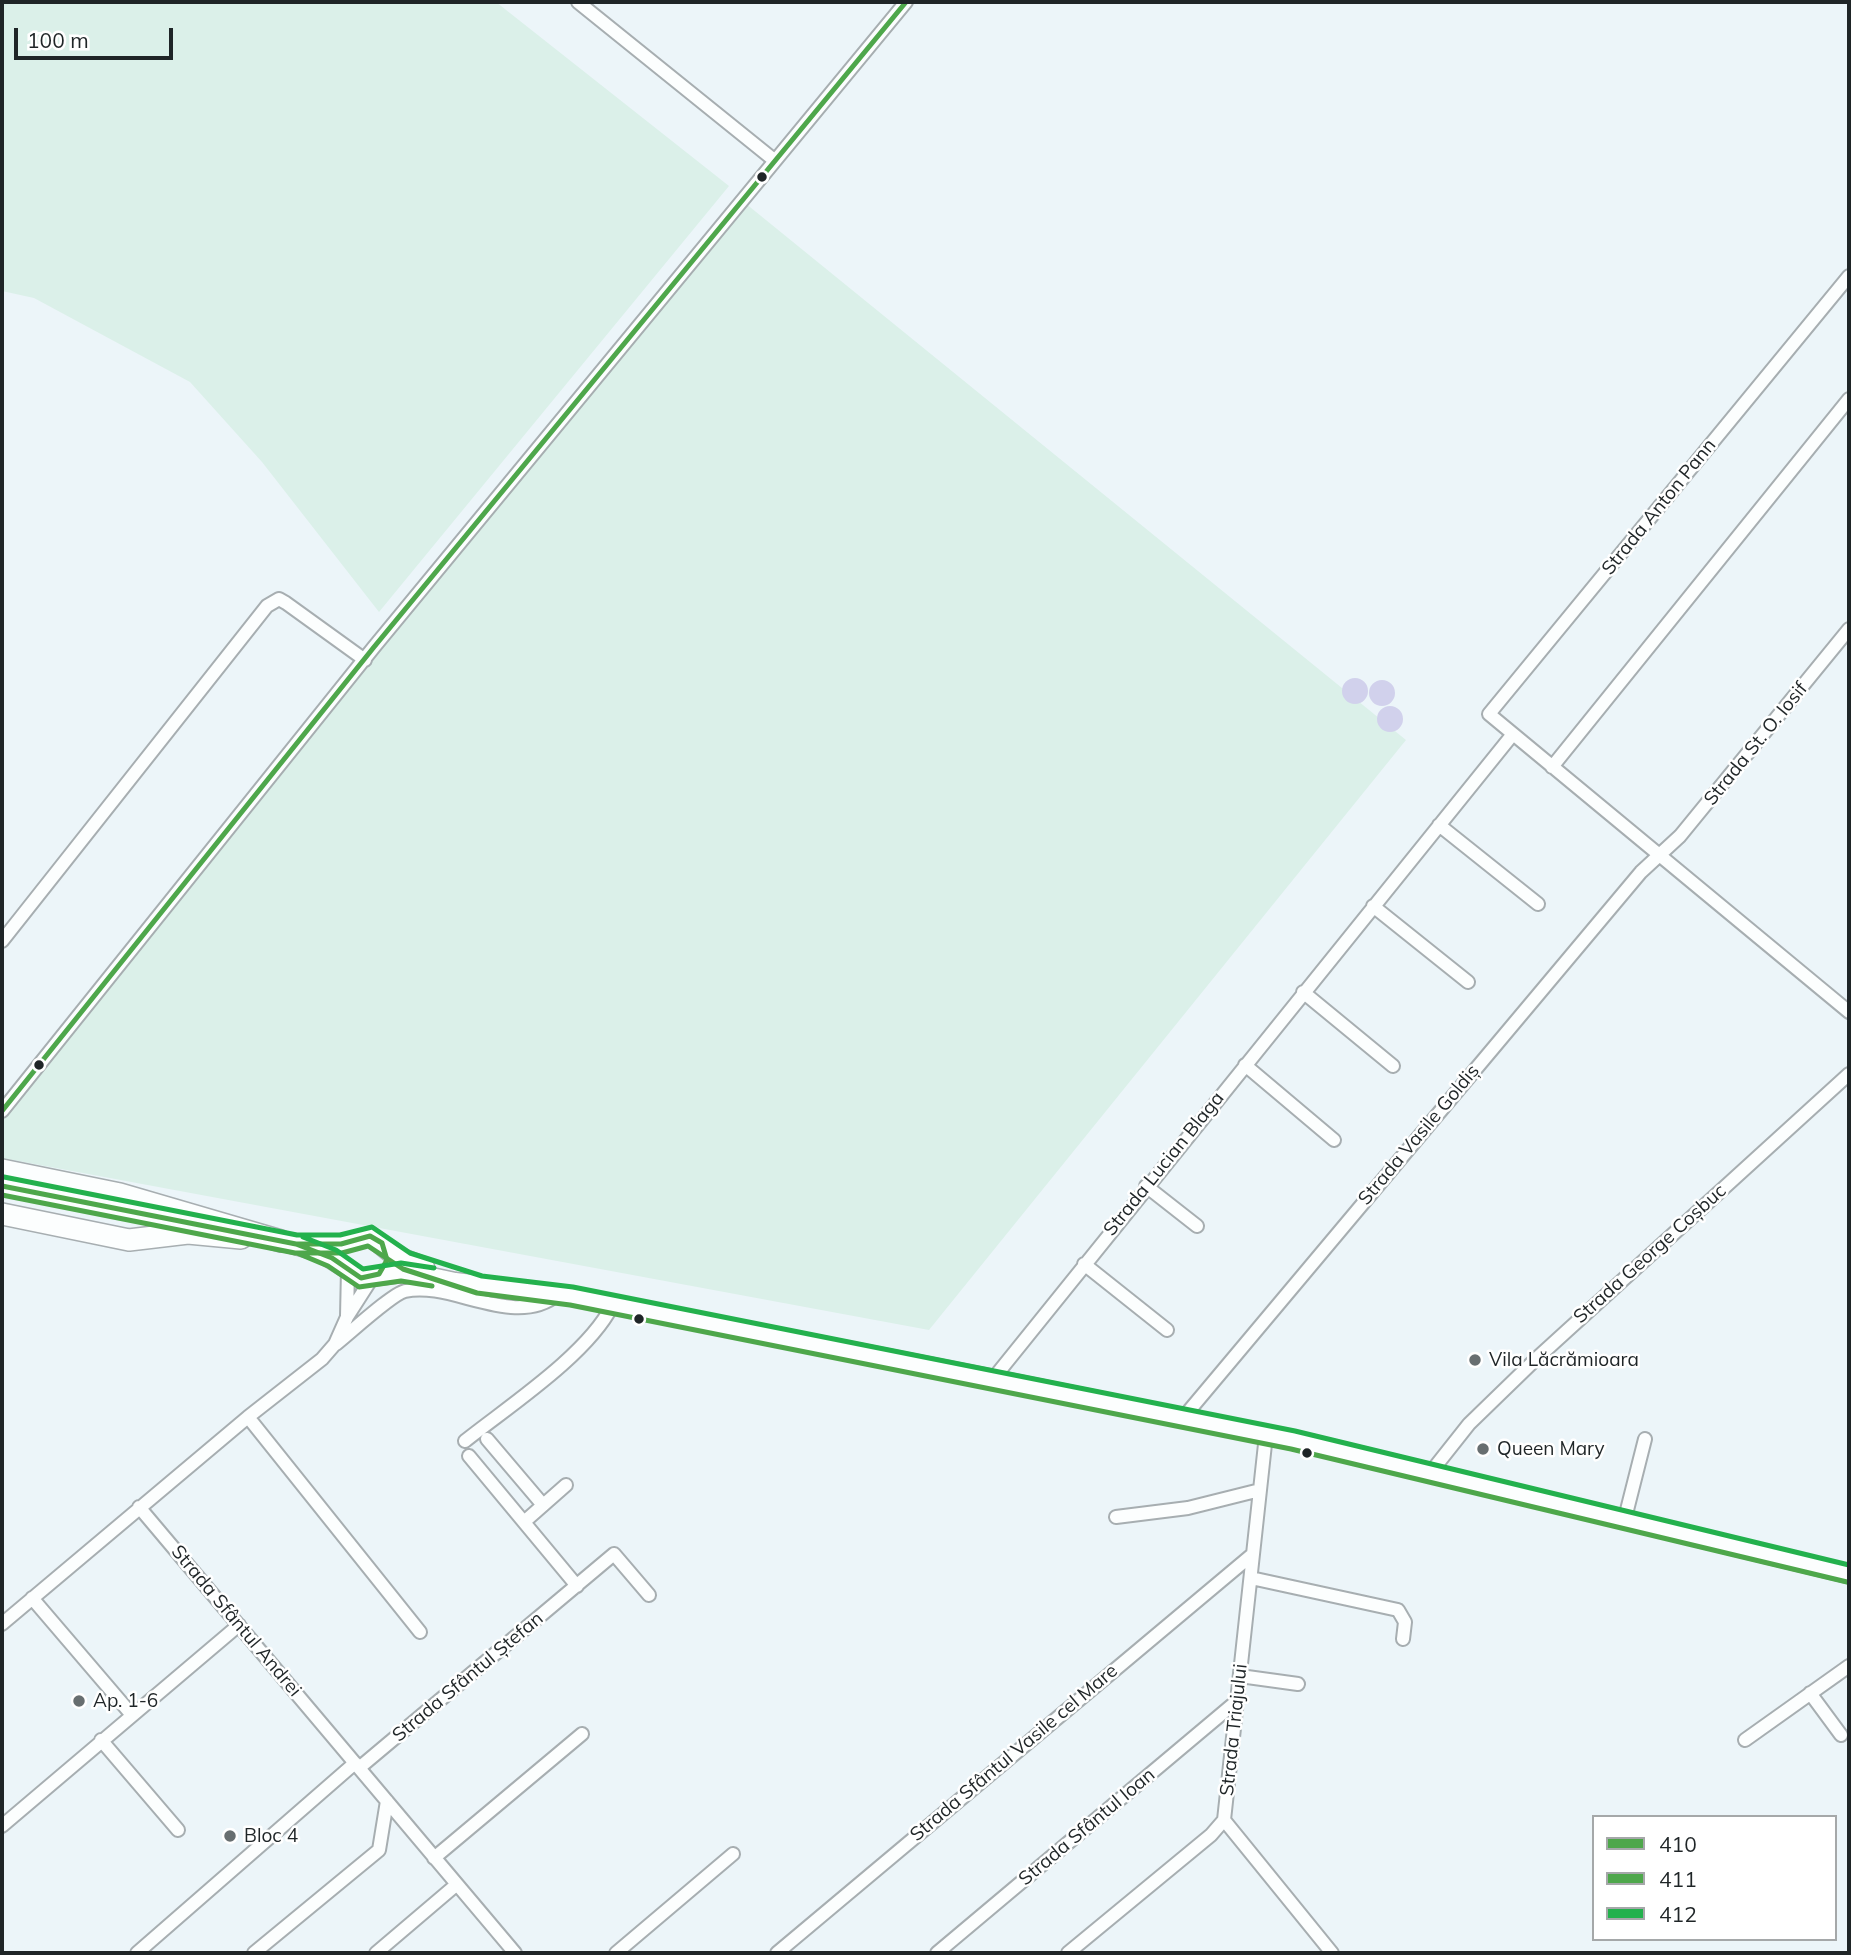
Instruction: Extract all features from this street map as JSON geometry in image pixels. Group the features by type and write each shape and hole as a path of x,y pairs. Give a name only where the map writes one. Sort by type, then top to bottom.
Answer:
{"highway":[{"path":"2,1170 120,1194 289,1242"},
{"path":"2,1214 129,1240 188,1233 289,1242"}],"main road":[{"path":"2,1186 289,1242 351,1242 370,1236 385,1249 414,1264 480,1285"},
{"path":"289,1242 347,1268 356,1277 408,1272 480,1285 558,1294 993,1379 1431,1472 1849,1574"},
{"path":"347,1268 345,1251 351,1242"},
{"path":"375,1276 386,1265 385,1249"}],"street":[{"path":"578,2 774,160"},
{"path":"2,1111 365,660 906,2"},
{"name":"Strada Anton Pann","path":"1513,734 1489,714 1849,276"},
{"path":"1552,767 1849,400"},
{"path":"2,941 267,606 279,599 365,660"},
{"name":"Strada St. O. Iosif","path":"1659,856 1680,836 1849,629"},
{"path":"1513,734 1849,1012"},
{"name":"Strada Lucian Blaga","path":"993,1379 1513,734"},
{"path":"1439,825 1538,904"},
{"name":"Strada Vasile Goldiș","path":"1183,1418 1641,872 1659,856"},
{"path":"1373,905 1468,982"},
{"path":"1303,992 1393,1066"},
{"path":"1245,1065 1334,1140"},
{"name":"Strada George Coșbuc","path":"1431,1472 1469,1424 1536,1359 1849,1074"},
{"path":"1146,1186 1197,1226"},
{"path":"1084,1264 1167,1330"},
{"path":"347,1268 347,1317"},
{"path":"335,1344 347,1317 375,1276"},
{"path":"2,1624 139,1507 313,1367 335,1344 405,1291 423,1290 520,1308 545,1305 558,1294"},
{"path":"465,1441 575,1352 593,1335 612,1306"},
{"path":"248,1417 420,1632"},
{"name":"Strada Triajului","path":"1068,1953 1211,1835 1224,1820 1266,1435"},
{"path":"487,1439 543,1505"},
{"path":"1625,1518 1645,1439"},
{"path":"469,1456 577,1586"},
{"path":"524,1522 566,1485"},
{"path":"1116,1517 1188,1508 1260,1490"},
{"name":"Strada Sfântul Andrei","path":"139,1507 515,1953"},
{"name":"Strada Sfântul Ștefan","path":"137,1953 357,1765 614,1554 649,1595"},
{"name":"Strada Sfântul Vasile cel Mare","path":"776,1953 1253,1554"},
{"path":"1251,1578 1398,1610 1405,1622 1403,1639"},
{"path":"32,1598 131,1715"},
{"path":"2,1826 239,1625"},
{"path":"1745,1740 1849,1666"},
{"path":"1240,1676 1297,1684"},
{"path":"1810,1693 1841,1735"},
{"name":"Strada Sfântul Ioan","path":"937,1953 1237,1701"},
{"path":"434,1858 582,1734"},
{"path":"101,1740 178,1830"},
{"path":"254,1953 379,1850 387,1801"},
{"path":"1224,1820 1332,1953"},
{"path":"616,1953 733,1854"},
{"path":"376,1953 456,1885"}],"green space":[{"path":"2,2 496,2 729,186 379,612 262,462 190,382 34,298 2,291"},
{"path":"745,203 1406,740 929,1330 2,1158 2,1103"}],"water":[{"path":"1355,678 1364,682 1368,691 1364,700 1355,704 1346,700 1342,691 1346,682"},
{"path":"1382,680 1391,684 1395,693 1391,702 1382,706 1373,702 1369,693 1373,684"},
{"path":"1390,706 1399,710 1403,719 1399,728 1390,732 1381,728 1377,719 1381,710"}],"transit line":[{"name":"410","path":"2,1111 374,647 906,2"},
{"name":"412","path":"4,1177 297,1235 340,1235 372,1227 410,1253 482,1276 573,1287 1295,1431 1849,1565"},
{"name":"410","path":"2,1186 296,1244"},
{"name":"411","path":"2,1195 295,1253 342,1253 368,1246 403,1269 477,1293 570,1305 1291,1449 1847,1582"},
{"name":"410","path":"370,1236 382,1243 387,1260 379,1274 361,1278 332,1258 296,1244 341,1244 370,1236"},
{"name":"412","path":"303,1237 336,1250 363,1269 401,1263 434,1268"},
{"name":"411","path":"297,1253 328,1266 359,1287 401,1281 432,1286"}],"place":[{"name":"Vila Lăcrămioara","path":"1475,1360"},
{"name":"Queen Mary","path":"1483,1449"},
{"name":"Ap. 1-6","path":"79,1701"},
{"name":"Bloc 4","path":"230,1836"}]}
